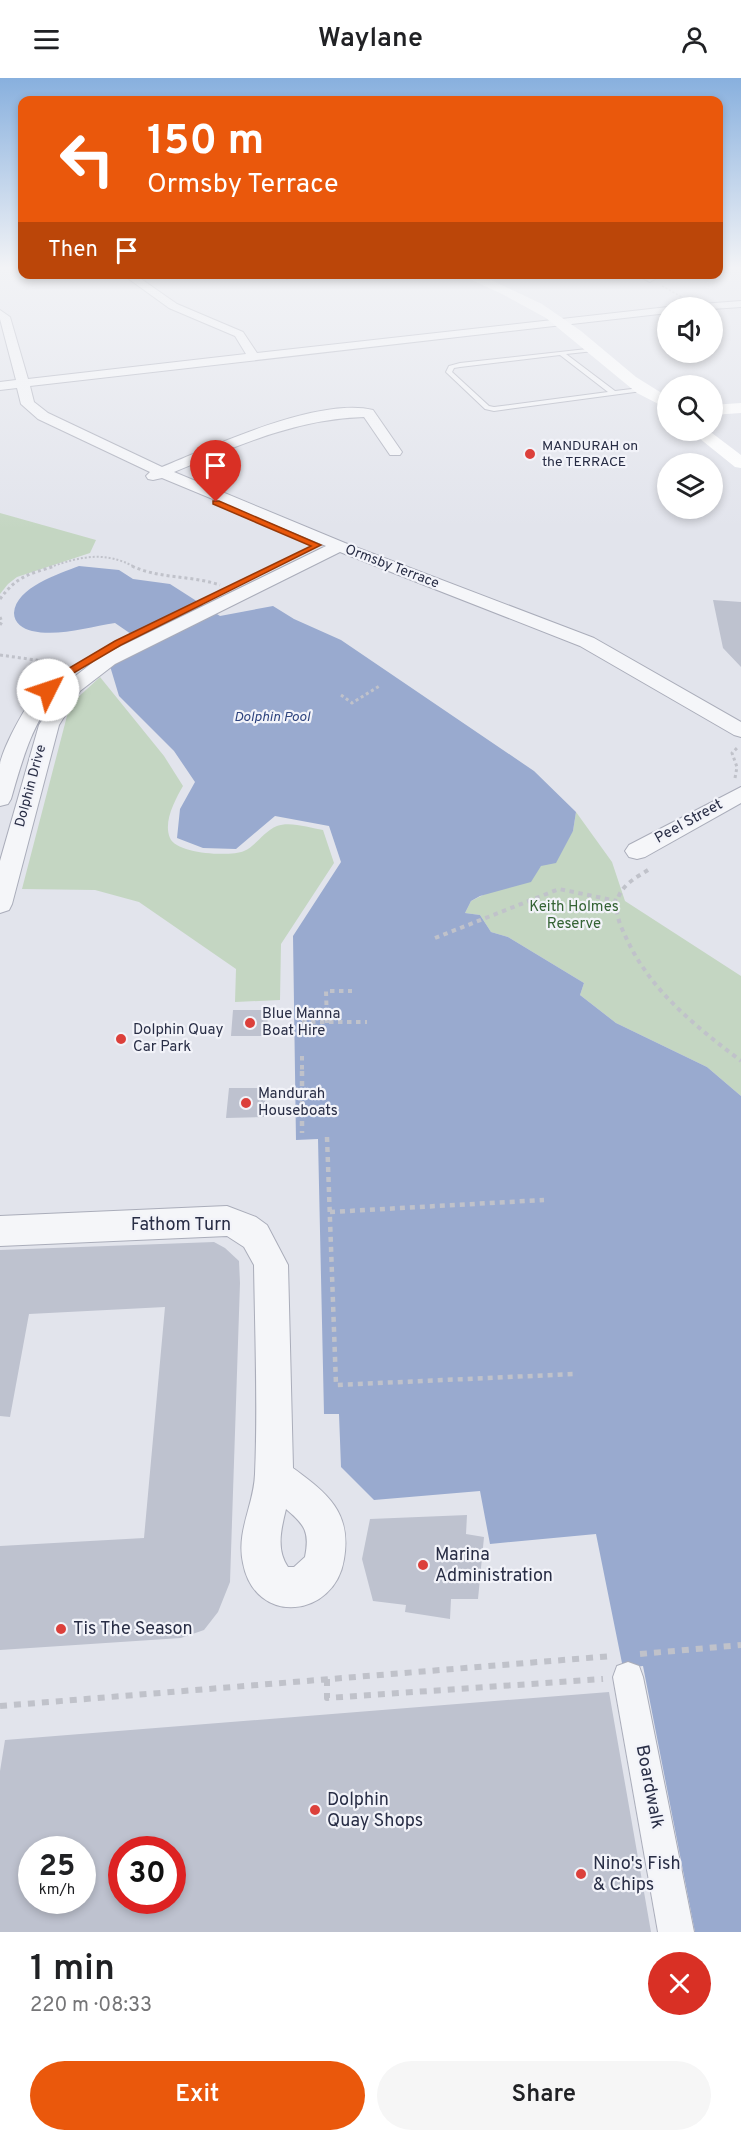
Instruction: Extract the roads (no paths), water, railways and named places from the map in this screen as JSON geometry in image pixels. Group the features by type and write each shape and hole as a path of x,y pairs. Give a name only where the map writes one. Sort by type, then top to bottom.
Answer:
{"main road":[{"path":"601,356 640,390 657,398"},
{"path":"611,356 645,386 657,392"},
{"path":"723,402 741,401"},
{"path":"723,409 741,408"},
{"path":"723,439 741,452"},
{"path":"712,441 741,463"}],"street":[{"name":"Ormsby Terrace","path":"5,356 16,404 27,415 157,474 586,651 696,718 740,741"},
{"name":"Ormsby Terrace","path":"9,356 12,385"},
{"path":"12,385 267,356"},
{"path":"157,474 277,426 305,418 352,413 368,413 395,452"},
{"name":"Dolphin Drive","path":"0,799 18,747 36,707 58,680 241,583 328,546"},
{"name":"Dolphin Drive","path":"0,904 49,725 60,704 73,687 104,657 263,584 328,546"},
{"name":"Peel Street","path":"644,860 741,794"},
{"name":"Fathom Turn","path":"0,1231 226,1221 246,1226 261,1240 271,1265 274,1477"},
{"name":"Boardwalk","path":"630,1662 676,1932"}],"lane":[{"path":"540,356 460,365 451,367 449,372 487,408 494,409 640,390"},
{"path":"564,356 613,393"}],"water":[{"name":"Dolphin Pool","path":"79,566 119,570 133,579 170,584 220,616 273,606 294,619 341,640 534,771 576,812 573,831 556,863 541,866 531,882 480,896 471,901 465,913 480,915 491,932 508,937 584,983 580,995 616,1023 707,1067 741,1096 741,1932 695,1932 643,1666 623,1668 596,1534 490,1544 480,1491 374,1500 341,1467 339,1414 324,1414 318,1139 296,1140 293,936 341,862 329,826 275,816 236,849 203,848 177,838 180,809 195,782 174,751 119,696 110,666 150,647 115,623 74,631 42,633 25,629 16,620 14,613 17,604 30,589"}],"place":[{"name":"MANDURAH on the TERRACE","path":"530,454"},
{"name":"Blue Manna Boat Hire","path":"250,1023"},
{"name":"Dolphin Quay Car Park","path":"121,1039"},
{"name":"Mandurah Houseboats","path":"246,1103"},
{"name":"Marina Administration","path":"423,1565"},
{"name":"Tis The Season","path":"61,1629"},
{"name":"Dolphin Quay Shops","path":"315,1810"},
{"name":"Nino's Fish & Chips","path":"581,1874"}],"park label":[{"name":"Keith Holmes Reserve","path":"574,916"}]}
